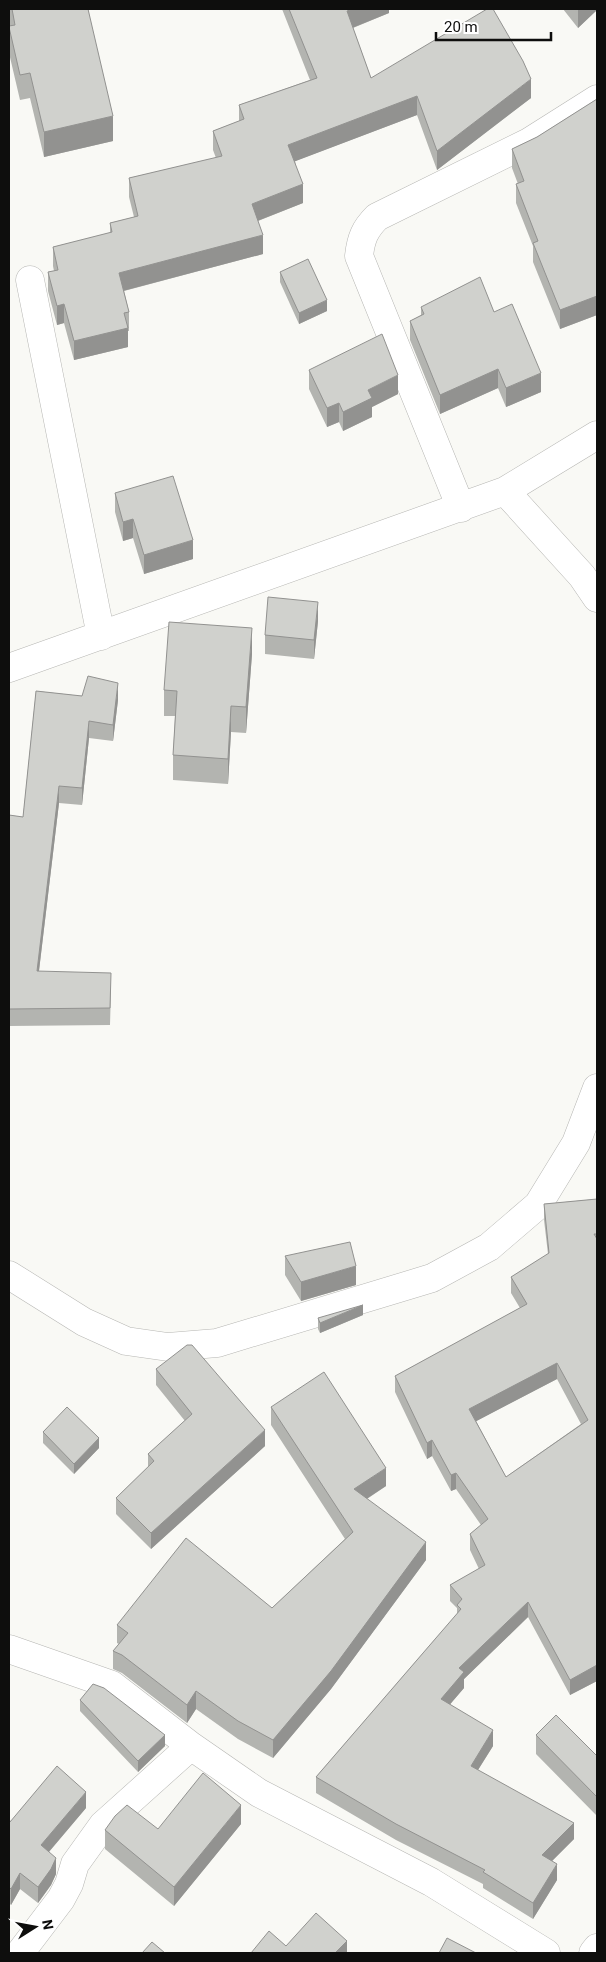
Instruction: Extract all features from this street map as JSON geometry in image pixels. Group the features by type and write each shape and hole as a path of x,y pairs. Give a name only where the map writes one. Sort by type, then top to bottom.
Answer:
{"street":[{"path":"461,508 359,256 360,241 366,228 377,217 529,142 597,99"},
{"path":"30,280 101,636"},
{"path":"9,668 505,492 597,435"},
{"path":"505,492 582,576 597,598"},
{"path":"9,1276 84,1322 126,1340 168,1347 217,1343 432,1278 489,1247 538,1206 576,1143 597,1088"},
{"path":"538,1206 568,1202"},
{"path":"9,1649 112,1685 191,1746 259,1793 431,1882 546,1953"},
{"path":"20,1953 61,1899 69,1884 75,1864 103,1825 191,1746"},
{"path":"593,1953 597,1948"}],"building":[{"path":"12,9 88,9 113,116 44,132 30,73 20,75 9,27 15,25"},
{"path":"289,9 353,9 347,11 371,78 487,9 493,9 523,61 531,79 437,151 417,96 288,145 303,184 252,204 263,235 119,273 129,312 124,313 128,328 74,341 64,304 57,306 48,272 58,270 53,247 112,232 110,223 138,216 129,178 222,156 213,131 244,119 239,105 317,78"},
{"path":"597,99 597,296 560,310 533,243 538,241 516,184 524,181 512,149 537,137"},
{"path":"308,259 327,300 299,313 280,272"},
{"path":"480,277 494,312 512,304 541,373 506,388 498,369 440,395 410,321 424,314 421,307"},
{"path":"382,334 398,375 368,390 372,398 343,412 339,403 327,408 309,370"},
{"path":"173,476 193,540 144,555 133,519 123,522 115,493"},
{"path":"268,597 318,602 314,640 265,635"},
{"path":"169,622 252,628 246,707 231,706 228,759 173,755 177,691 164,690"},
{"path":"88,676 118,683 113,725 89,721 82,788 59,786 37,971 111,973 110,1008 9,1009 9,815 23,817 36,691 82,696"},
{"path":"597,1199 597,1234 594,1234 597,1239 597,1665 570,1680 528,1602 459,1668 464,1672 441,1699 493,1730 471,1766 574,1823 542,1855 557,1864 533,1903 483,1872 485,1870 396,1824 316,1777 461,1609 457,1605 462,1599 450,1585 485,1565 470,1534 488,1519 456,1473 451,1475 432,1440 427,1443 395,1376 527,1304 511,1277 549,1253 544,1204","holes":["557,1363 588,1420 506,1477 469,1409"]},
{"path":"350,1242 356,1266 301,1282 285,1256"},
{"path":"363,1305 320,1323 318,1318"},
{"path":"187,1345 192,1345 265,1430 151,1533 116,1498 154,1461 148,1454 192,1414 156,1369"},
{"path":"324,1372 386,1468 354,1489 426,1542 331,1671 273,1740 238,1721 196,1691 187,1705 122,1655 113,1651 128,1633 117,1625 186,1538 272,1608 353,1532 271,1407"},
{"path":"67,1407 99,1438 74,1464 43,1432"},
{"path":"93,1684 104,1688 165,1735 138,1761 80,1700"},
{"path":"556,1715 597,1756 597,1797 536,1735"},
{"path":"57,1766 86,1792 41,1845 56,1858 51,1869 38,1887 20,1873 11,1889 9,1887 9,1821"},
{"path":"203,1773 241,1805 174,1887 105,1830 115,1816 127,1805 158,1829"},
{"path":"316,1913 347,1941 335,1953 251,1953 269,1931 286,1946"},
{"path":"447,1938 476,1953 439,1953"},
{"path":"152,1942 165,1953 142,1953"}]}
